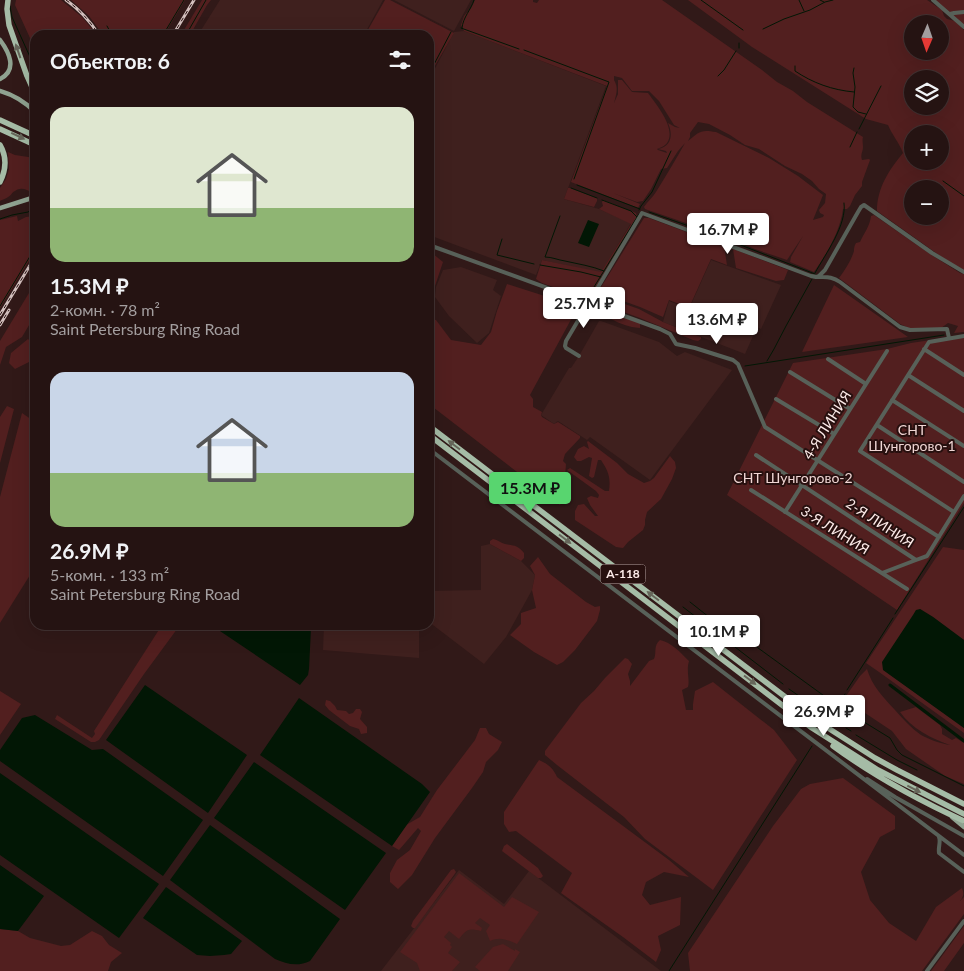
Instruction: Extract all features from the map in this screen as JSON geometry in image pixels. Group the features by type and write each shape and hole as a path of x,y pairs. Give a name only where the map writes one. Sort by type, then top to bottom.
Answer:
{"highway":[{"path":"8,0 9,25 30,83"},
{"path":"0,120 30,134"},
{"path":"0,129 30,143"},
{"path":"0,145 5,165 4,175 0,182"},
{"name":"А-118","path":"434,430 817,721 874,758 964,803"},
{"name":"А-118","path":"434,439 812,728 878,770 964,814"},
{"path":"812,728 830,744 905,792 964,821"}],"main road":[{"path":"0,40 9,56 10,66 6,76 0,80"},
{"path":"0,91 19,99 30,108"},
{"path":"0,208 30,198"},
{"path":"947,814 964,828"}],"street":[{"path":"933,0 964,27"},
{"path":"950,14 964,12"},
{"path":"818,277 825,270 858,212 864,205 932,254 964,272"},
{"path":"579,356 566,348 564,344 642,213 811,276 830,276 835,278 900,327 910,330 947,330 949,338"},
{"path":"434,247 667,332 676,344 701,349 733,360 739,367 765,427 939,538"},
{"path":"954,512 860,451 930,341 963,337"},
{"path":"924,349 964,375"},
{"name":"4-Я ЛИНИЯ","path":"785,512 887,351"},
{"path":"828,358 866,384"},
{"path":"790,372 850,409"},
{"path":"908,375 964,411"},
{"path":"776,399 834,434"},
{"path":"892,400 964,446"},
{"path":"877,425 964,482"},
{"path":"434,453 964,855"},
{"name":"2-Я ЛИНИЯ","path":"756,455 916,560"},
{"name":"3-Я ЛИНИЯ","path":"751,490 907,589"},
{"path":"882,573 927,556 964,496"},
{"path":"856,773 964,836"},
{"path":"938,835 940,839 939,852 964,872"},
{"path":"939,847 942,844 949,844"},
{"path":"927,971 964,920"}],"shaded area":[{"path":"220,0 383,0 367,30 201,30"},
{"path":"394,0 471,0 454,31"},
{"path":"464,31 606,86 564,199 599,209 631,223 601,273 542,260 536,275 434,237 434,70 454,32"},
{"path":"588,220 599,224 589,247 578,243"},
{"path":"711,260 781,285 761,329 757,327 745,354 663,322 669,301 689,309"},
{"path":"461,267 497,280 493,290 501,296 489,333 477,343 449,316 435,297 436,287 443,270"},
{"path":"599,321 659,342 677,356 685,352 732,370 650,480 590,437 587,440 558,421 554,424 541,415"},
{"path":"490,544 521,561 535,575 532,590 506,637 484,664 434,626 434,591 481,590 481,546"},
{"path":"920,609 964,640 964,728 883,670 882,662 916,610"},
{"path":"218,630 311,630 308,675 300,685"},
{"path":"324,630 419,630 419,658 323,650"},
{"path":"145,685 247,755 208,813 106,740"},
{"path":"299,698 422,784 430,792 392,846 260,755"},
{"path":"35,715 92,750 103,749 203,820 163,876 0,761 0,750 22,718"},
{"path":"254,762 386,853 345,910 214,818"},
{"path":"0,773 159,884 119,938 0,855"},
{"path":"210,825 340,919 310,961 292,964 275,959 170,880"},
{"path":"0,865 44,896 18,931 0,929"},
{"path":"459,870 504,904 529,871 661,971 381,971"},
{"path":"166,887 242,941 231,954 197,955 143,918"}],"green space":[{"path":"16,0 61,0 82,17 93,30 30,30 30,38 15,5"},
{"path":"71,0 185,0 167,30 99,30 89,16"},
{"path":"202,0 211,0 193,30 184,30"},
{"path":"385,0 390,0 454,33 434,67 434,30 368,30"},
{"path":"475,0 533,0 533,2 537,3 539,0 662,0 777,82 863,137 862,160 870,160 862,186 850,206 847,209 843,209 836,234 814,272 790,262 803,236 787,260 645,209 644,207 656,192 685,143 667,168 661,169 643,201 637,202 613,193 640,204 638,208 571,182 607,86 464,31 461,25 464,16","holes":["614,76 622,78 632,91 649,91 659,101 674,125 680,128 668,123 671,131 669,143 663,148 658,149 667,153 657,149 667,143 669,131 656,103 648,93 632,92 622,80 618,80 618,94 614,103 617,89","698,122 709,124 745,145 759,149 812,181 826,194 825,203 819,210 824,215 823,217 813,220 823,195 798,176 769,158 716,132 700,132 688,141 690,133"]},
{"path":"688,0 927,0 942,10 944,15 904,15 904,60 949,60 949,20 955,21 964,30 964,270 946,260 877,211 879,195 885,180 903,153 888,125 866,119 752,47"},
{"path":"933,0 964,0 964,27"},
{"path":"8,152 30,157 30,192 19,189 0,201 0,188 6,179 9,169"},
{"path":"568,188 597,198 594,207 564,199"},
{"path":"603,200 636,213 637,217 588,299 542,283 536,279 542,260 601,272 631,224 599,209 603,206"},
{"path":"874,215 930,254 964,274 964,332 954,333 958,326 948,323 941,328 909,328 900,324 839,278 846,269 855,244 860,242 871,216"},
{"path":"17,216 18,221 30,217 30,259 0,308 0,220"},
{"path":"644,218 649,218 724,246 727,265 711,259 689,308 669,300 663,317 598,292"},
{"path":"733,249 788,270 784,280 776,281 736,268"},
{"path":"434,255 443,262 434,289"},
{"path":"507,284 554,299 574,314 530,395 533,399 533,407 542,412 542,417 554,424 558,422 580,436 565,454 563,461 566,464 565,477 556,478 555,481 557,489 565,484 569,488 569,494 560,505 434,408 434,319 451,340 481,345 491,332"},
{"path":"834,285 908,337 802,352"},
{"path":"30,291 30,323 22,337 6,347 0,365 0,341"},
{"path":"599,295 639,309 663,322 701,337 701,339 698,341 693,340 599,303 596,301 596,298"},
{"path":"597,308 640,323 640,328 621,324 592,309"},
{"name":"СНТ Шунгорово-2","path":"964,335 964,503 897,610 727,495 793,363"},
{"path":"28,339 30,341 29,362 15,369 9,363 11,353"},
{"path":"7,406 14,409 0,463 0,417"},
{"path":"22,413 30,419 30,575 0,623 0,497"},
{"path":"588,441 628,474 644,483 654,478 670,456 675,462 676,468 672,479 661,499 647,512 643,530 623,548 616,547 575,520 575,511 578,505 584,504 595,516 598,516 587,498 591,496 598,498 599,495 567,470 570,468 605,491 609,491 610,482 608,474 601,460 598,460 594,477 592,478 589,476 592,458 589,457 577,461 574,457 578,449 584,446 589,449"},
{"path":"493,539 518,547 524,553 524,558 521,561 490,544 490,541"},
{"path":"943,547 964,550 964,640 920,609 884,670 964,728 964,733 866,663"},
{"path":"538,557 550,574 586,602 595,607 600,606 597,621 575,650 563,662 557,665 510,635 521,624 521,613 536,608 532,590 535,575 530,566"},
{"path":"159,630 176,630 99,740 91,742 55,719 57,715 92,738 95,734 94,731"},
{"path":"660,640 672,645 689,661 688,687 682,690 686,710 693,710 695,691 713,682 774,730 797,760 713,890 645,839 624,817 545,755 545,751 581,703 625,658 632,664 628,674 630,686 649,661 654,659 656,647"},
{"path":"867,669 882,696 917,732 931,740 950,745 922,732 900,712 916,707 940,725 942,734 952,740 956,738 964,743 964,784 945,776 906,749 892,731 844,699"},
{"path":"0,691 21,704 0,735"},
{"path":"326,700 330,701 337,710 346,711 349,714 353,713 356,709 360,709 362,712 360,719 367,727 367,733 361,734 359,729 350,726 329,710 325,705"},
{"path":"480,728 486,728 489,734 502,742 498,750 486,762 483,772 435,838 412,875 398,889 390,882 390,873 397,860 410,850 421,831 418,828 399,850 392,846 406,825 420,817 437,790 475,740"},
{"path":"539,760 550,767 557,777 689,877 664,872 646,882 642,895 650,905 681,897 680,925 658,936 661,950 656,962 561,893 572,873 516,831 509,832 504,824 504,812"},
{"path":"843,778 895,816 895,829 880,837 861,872 870,900 889,923 916,941 936,907 962,888 963,894 960,901 964,897 964,914 922,971 690,971 688,953 773,826 801,789 810,784"},
{"path":"507,844 538,868 543,876 538,878 502,851"},
{"path":"454,869 456,872 454,875 415,928 413,928 411,926 413,921 451,870"},
{"path":"459,873 504,907 512,897 539,912 517,944 501,939 490,941 486,931 490,925 480,918 475,923 482,928 481,931 468,930 459,939 449,931 444,937 451,943 452,947 448,953 460,962 452,971 420,971 417,963 400,952"},
{"path":"964,926 964,943 944,971 931,971"},
{"path":"0,929 18,931 30,938 61,946 70,945 92,931 102,936 109,945 122,953 111,962 108,971 0,971"},
{"path":"503,944 520,952 508,971 480,971 475,967 493,947"}],"waterway":[{"path":"166,30 184,0"},
{"path":"189,30 206,0"},
{"path":"462,28 474,0"},
{"path":"701,0 743,30"},
{"path":"799,0 804,11"},
{"path":"820,0 824,2"},
{"path":"763,29 833,0"},
{"path":"10,6 12,17 30,57"},
{"path":"107,26 109,30"},
{"path":"461,28 519,49"},
{"path":"434,64 451,32"},
{"path":"739,43 739,48"},
{"path":"524,50 609,82 574,179"},
{"path":"718,76 736,51"},
{"path":"795,66 795,71 809,79 830,88 854,92"},
{"path":"854,68 853,107 858,112 866,114"},
{"path":"859,129 881,86"},
{"path":"850,147 857,132"},
{"path":"639,210 652,192 671,151"},
{"path":"577,185 640,209"},
{"path":"949,185 964,196"},
{"path":"571,188 597,198"},
{"path":"602,200 631,211 637,217"},
{"path":"815,273 839,230 844,212 844,203"},
{"path":"0,219 30,211"},
{"path":"649,212 815,274"},
{"path":"594,287 639,214"},
{"path":"560,216 545,257 604,271"},
{"path":"502,239 497,255 534,264"},
{"path":"0,306 30,256"},
{"path":"540,265 601,277"},
{"path":"767,361 812,279"},
{"path":"745,366 944,335"},
{"path":"895,614 964,507"},
{"path":"690,602 719,625 724,627 733,624 749,637 754,645 838,706 890,738 902,755 964,786"},
{"path":"683,607 783,684"},
{"path":"847,690 893,618"},
{"path":"890,685 964,741"},
{"path":"789,689 809,703"},
{"path":"836,709 845,694"},
{"path":"830,718 835,710"},
{"path":"846,728 851,731"},
{"path":"856,735 917,770"},
{"path":"669,971 812,746"}],"railway":[{"path":"66,0 84,16 96,30"},
{"path":"176,30 194,0"},
{"path":"0,315 30,265"},
{"path":"0,325 9,310"}],"park label":[{"name":"СНТ Шунгорово-1","path":"912,438"}]}
